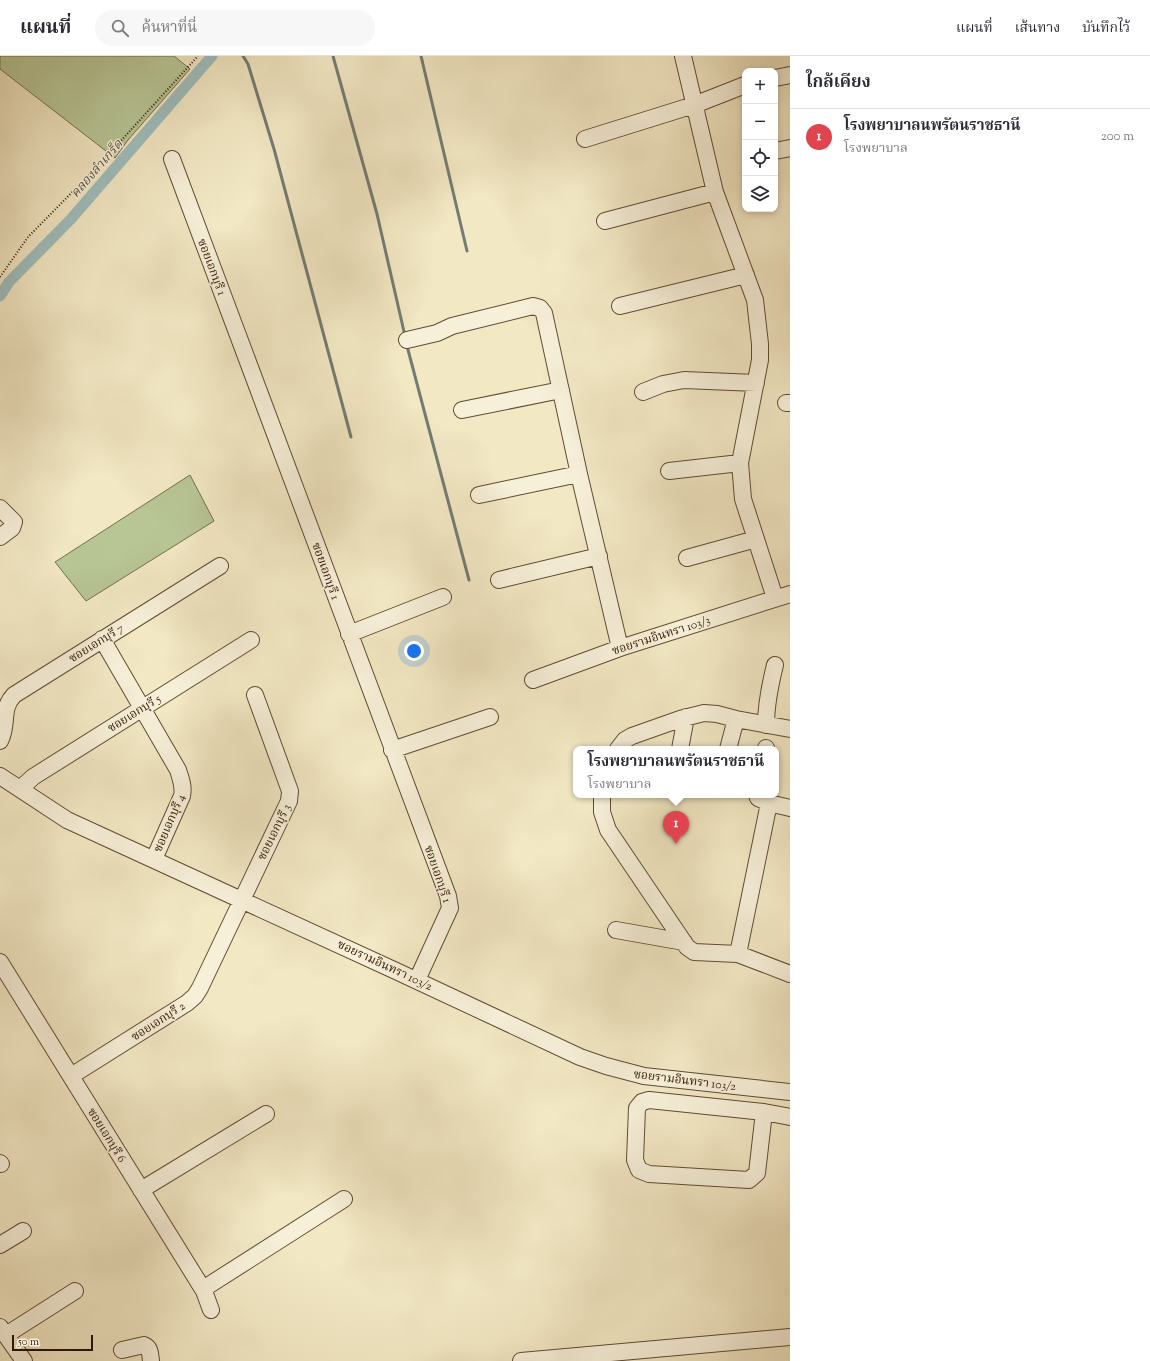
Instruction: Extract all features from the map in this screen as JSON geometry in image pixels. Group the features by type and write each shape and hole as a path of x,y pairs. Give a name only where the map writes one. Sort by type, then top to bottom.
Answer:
{"street":[{"path":"684,56 715,192 754,300 760,344 760,360 740,463 743,499 756,539 782,596"},
{"path":"778,77 790,75"},
{"path":"585,139 694,105 742,86"},
{"path":"778,151 790,148"},
{"name":"ซอยเอกบุรี 1","path":"172,160 450,903 450,908 417,980"},
{"path":"605,221 715,192"},
{"path":"620,306 746,275"},
{"path":"407,340 437,333 452,326 533,306 540,308 544,313 579,474 620,648"},
{"path":"643,392 663,384 684,380 756,383"},
{"path":"462,410 561,390"},
{"path":"669,471 740,463"},
{"path":"478,495 579,474"},
{"path":"0,508 14,522 12,528 0,537"},
{"path":"687,558 756,539"},
{"path":"499,580 599,556"},
{"name":"ซอยเอกบุรี 7","path":"0,741 4,728 4,712 6,704 14,695 220,566"},
{"name":"ซอยรามอินทรา 103/3","path":"533,680 620,648 782,596"},
{"path":"349,634 443,597"},
{"name":"ซอยเอกบุรี 4","path":"102,639 178,770 184,790 154,859"},
{"name":"ซอยเอกบุรี 5","path":"20,789 33,777 251,640"},
{"path":"766,725 768,692 775,665"},
{"name":"ซอยเอกบุรี 3","path":"242,900 290,796 290,791 255,695"},
{"path":"620,746 625,740 632,736 686,717 699,714 711,713 790,729"},
{"path":"392,750 490,717"},
{"path":"681,746 686,717"},
{"path":"729,746 736,719"},
{"name":"ซอยรามอินทรา 103/2","path":"0,776 67,820 417,980 580,1057 606,1066 644,1076 790,1092"},
{"path":"602,798 602,812 608,830 688,947 694,952 738,954 790,974"},
{"path":"738,954 763,799 790,808"},
{"name":"ซอยเอกบุรี 2","path":"71,1076 187,1003 195,996 242,900"},
{"path":"616,930 684,942"},
{"name":"ซอยเอกบุรี 6","path":"0,962 203,1288 211,1310"},
{"path":"764,1112 757,1173 749,1180 649,1174 639,1170 635,1160 637,1108 642,1102 649,1100 764,1112 790,1117"},
{"path":"141,1190 266,1114"},
{"path":"203,1288 344,1199"},
{"path":"0,1245 23,1231"},
{"path":"24,1361 3,1331 75,1291"},
{"path":"521,1361 790,1337"},
{"path":"122,1350 144,1345 147,1346 150,1350 151,1361"}],"path":[{"path":"0,277 28,237 99,165 198,56"}],"green space":[{"path":"0,56 174,56 190,69 128,140 115,158 0,69"},
{"path":"190,475 214,521 86,601 55,562"}],"waterway":[{"name":"คลองลำเกร็ด","path":"0,296 9,282 71,219 212,56"},
{"path":"243,56 248,64 274,149 351,437"},
{"path":"333,56 377,214 405,336"},
{"path":"421,56 467,251"},
{"path":"407,346 469,580"}],"place":[{"name":"โรงพยาบาลนพรัตนราชธานี","path":"676,844"}]}
